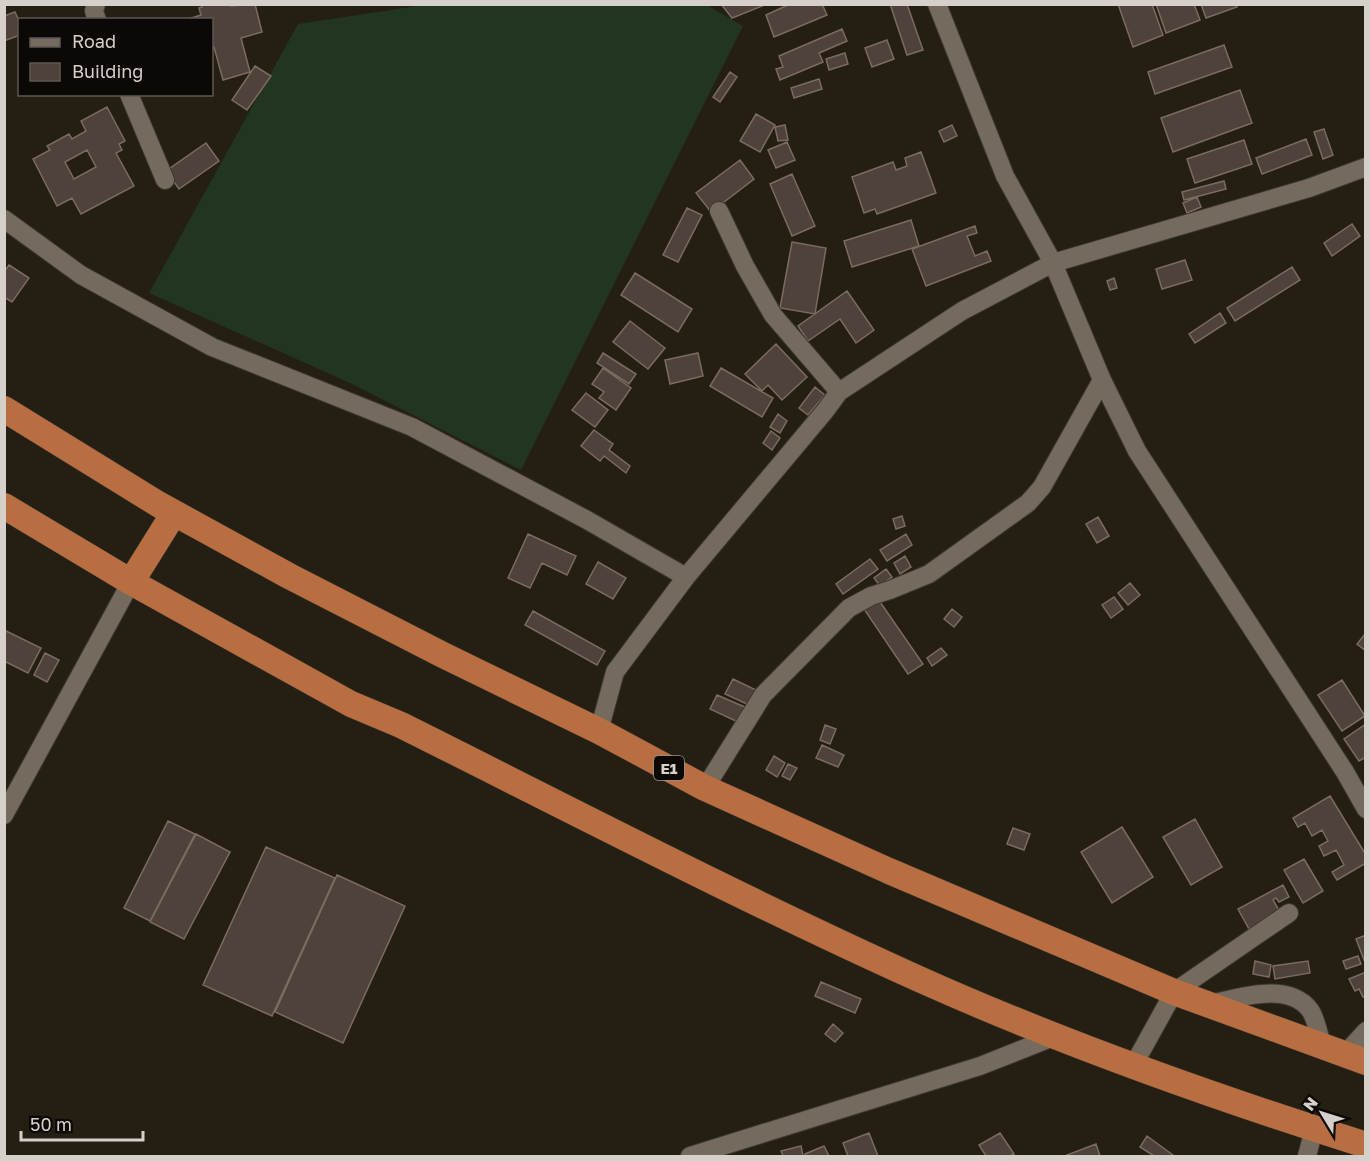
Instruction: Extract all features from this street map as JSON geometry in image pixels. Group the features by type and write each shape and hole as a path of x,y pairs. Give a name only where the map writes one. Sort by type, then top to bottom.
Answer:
{"highway":[{"name":"E1","path":"4,409 174,513 290,576 433,650 599,730 705,788 889,871 1173,992 1344,1054"},
{"path":"4,506 131,582 351,704 401,725 695,874 920,979 1133,1066 1307,1149 1365,1145"},
{"path":"131,582 174,513"}],"street":[{"path":"937,4 1005,176 1053,263 1102,380 1137,451 1345,772 1365,808"},
{"path":"130,96 165,180"},
{"path":"599,730 615,672 686,577 839,392 962,311 1053,263 1309,188 1365,167"},
{"path":"719,211 745,266 773,315 839,392"},
{"path":"4,219 81,275 212,347 412,427 587,520 686,577"},
{"path":"705,788 763,694 849,608 871,596 890,591 929,574 1028,503 1042,487 1102,380"},
{"path":"4,815 131,582"},
{"path":"1133,1066 1173,992 1289,912"},
{"path":"1209,1004 1274,994 1294,996 1311,1010 1344,1054 1365,1031"},
{"path":"690,1156 980,1066 1056,1036"}],"green space":[{"path":"430,4 705,4 743,26 521,470 352,384 149,293 298,24"}],"building":[{"path":"202,4 230,4 231,6 255,4 262,32 241,38 250,72 223,80 213,48 213,18 191,18 201,15 199,8"},
{"path":"721,4 767,4 732,18"},
{"path":"790,4 822,4 827,15 774,37 766,15"},
{"path":"890,4 907,4 923,50 907,55"},
{"path":"1118,4 1152,4 1163,35 1133,47"},
{"path":"1156,4 1194,4 1200,20 1166,33"},
{"path":"1201,4 1237,4 1237,7 1206,18"},
{"path":"15,12 18,19 18,36 4,41 4,16"},
{"path":"842,29 847,41 819,53 823,62 780,80 776,69 783,67 779,56"},
{"path":"887,40 894,59 872,67 865,48"},
{"path":"1224,45 1232,67 1155,94 1148,72"},
{"path":"845,53 848,64 829,70 826,59"},
{"path":"255,66 271,76 247,110 232,100"},
{"path":"730,72 737,77 720,102 713,97"},
{"path":"819,79 822,89 794,98 791,88"},
{"path":"1240,90 1252,123 1173,152 1161,118"},
{"path":"107,107 125,141 119,144 122,150 116,153 134,186 81,214 72,198 57,206 33,159 50,150 47,146 69,134 72,139 86,131 81,121","holes":["87,150 96,167 74,179 65,162"]},
{"path":"756,114 775,125 760,152 740,141"},
{"path":"785,125 788,140 778,141 775,127"},
{"path":"952,125 957,136 944,142 939,131"},
{"path":"1324,129 1333,155 1323,159 1314,132"},
{"path":"1306,139 1312,155 1262,174 1256,158"},
{"path":"1244,140 1252,164 1195,183 1187,159"},
{"path":"787,142 795,160 776,168 768,150"},
{"path":"206,143 219,161 179,189 166,171"},
{"path":"921,152 936,193 877,214 875,209 864,213 852,177 893,162 896,170 907,166 905,158"},
{"path":"740,160 754,179 711,212 696,193"},
{"path":"792,174 815,226 792,236 770,184"},
{"path":"1224,181 1226,189 1184,200 1182,192"},
{"path":"1197,197 1201,207 1187,213 1183,203"},
{"path":"687,208 702,215 678,262 663,255"},
{"path":"911,220 919,246 852,267 844,241"},
{"path":"1352,224 1360,236 1332,256 1324,243"},
{"path":"975,226 977,233 967,236 975,256 987,251 991,261 926,286 912,249"},
{"path":"792,242 826,248 815,314 780,308"},
{"path":"1185,260 1192,280 1162,289 1156,269"},
{"path":"9,265 29,278 12,302 4,297 4,272"},
{"path":"1292,267 1300,280 1235,321 1227,308"},
{"path":"635,273 692,309 678,332 621,295"},
{"path":"1114,278 1117,288 1110,290 1107,281"},
{"path":"847,291 874,330 856,343 840,319 808,341 798,326"},
{"path":"1220,313 1226,323 1195,343 1189,334"},
{"path":"630,321 665,348 648,369 613,342"},
{"path":"776,344 807,377 782,400 768,385 762,391 745,374"},
{"path":"603,353 636,374 629,384 597,363"},
{"path":"698,353 703,376 670,384 665,360"},
{"path":"603,368 631,388 616,410 599,398 604,392 592,384"},
{"path":"721,368 773,398 762,417 710,386"},
{"path":"815,387 825,395 808,415 799,408"},
{"path":"586,393 608,410 595,427 572,410"},
{"path":"778,414 787,421 780,433 770,427"},
{"path":"594,430 613,444 609,450 630,466 626,473 604,456 600,461 581,446"},
{"path":"771,431 780,438 772,450 763,443"},
{"path":"902,516 905,526 896,529 893,519"},
{"path":"1098,517 1109,536 1097,543 1086,524"},
{"path":"528,534 576,556 567,575 542,563 530,588 508,578"},
{"path":"906,534 912,545 887,561 880,550"},
{"path":"905,556 911,567 900,574 894,563"},
{"path":"870,559 878,569 843,594 836,584"},
{"path":"598,562 626,578 613,599 586,584"},
{"path":"886,569 892,577 880,586 874,578"},
{"path":"1130,583 1140,595 1128,605 1118,593"},
{"path":"1114,597 1123,609 1111,618 1102,605"},
{"path":"878,599 923,664 908,674 864,609"},
{"path":"952,609 962,617 954,627 944,619"},
{"path":"533,611 605,651 597,665 525,625"},
{"path":"4,630 41,648 28,673 4,661"},
{"path":"1366,634 1366,651 1357,644"},
{"path":"941,648 947,655 932,666 927,658"},
{"path":"45,653 59,660 47,682 34,675"},
{"path":"733,679 756,690 749,705 725,694"},
{"path":"1342,680 1365,716 1342,731 1318,695"},
{"path":"717,695 747,708 740,723 710,709"},
{"path":"1366,724 1366,757 1359,761 1344,739"},
{"path":"825,725 836,729 830,744 820,740"},
{"path":"822,745 844,755 838,767 816,758"},
{"path":"774,756 785,763 777,777 766,770"},
{"path":"788,764 797,768 790,780 782,776"},
{"path":"1330,796 1366,855 1366,863 1337,880 1332,872 1344,865 1336,850 1324,856 1319,846 1328,841 1322,830 1312,836 1305,823 1298,827 1293,818"},
{"path":"1195,819 1222,867 1191,885 1163,837"},
{"path":"168,821 195,834 150,921 124,908"},
{"path":"1122,827 1153,877 1112,903 1081,852"},
{"path":"1013,828 1030,834 1024,850 1007,844"},
{"path":"196,834 230,852 184,939 150,922"},
{"path":"266,847 335,878 272,1016 203,985"},
{"path":"1304,859 1323,891 1303,903 1284,870"},
{"path":"337,875 405,906 343,1043 275,1012"},
{"path":"1283,885 1289,897 1279,902 1276,898 1273,900 1280,912 1249,929 1238,909"},
{"path":"1366,935 1366,959 1364,960 1356,939"},
{"path":"1358,956 1361,964 1346,969 1343,961"},
{"path":"1255,961 1271,965 1269,977 1253,974"},
{"path":"1308,961 1310,973 1275,979 1273,966"},
{"path":"1366,972 1366,996 1363,997 1359,989 1355,991 1349,979"},
{"path":"821,982 861,999 855,1013 815,996"},
{"path":"833,1024 843,1033 835,1042 825,1034"},
{"path":"869,1133 878,1156 848,1156 843,1143"},
{"path":"1000,1133 1014,1154 986,1156 979,1145"},
{"path":"1147,1136 1173,1155 1154,1156 1140,1147"},
{"path":"1096,1144 1100,1156 1067,1155"},
{"path":"801,1146 803,1156 783,1156 781,1151"},
{"path":"824,1146 829,1156 806,1156 805,1154"}]}
